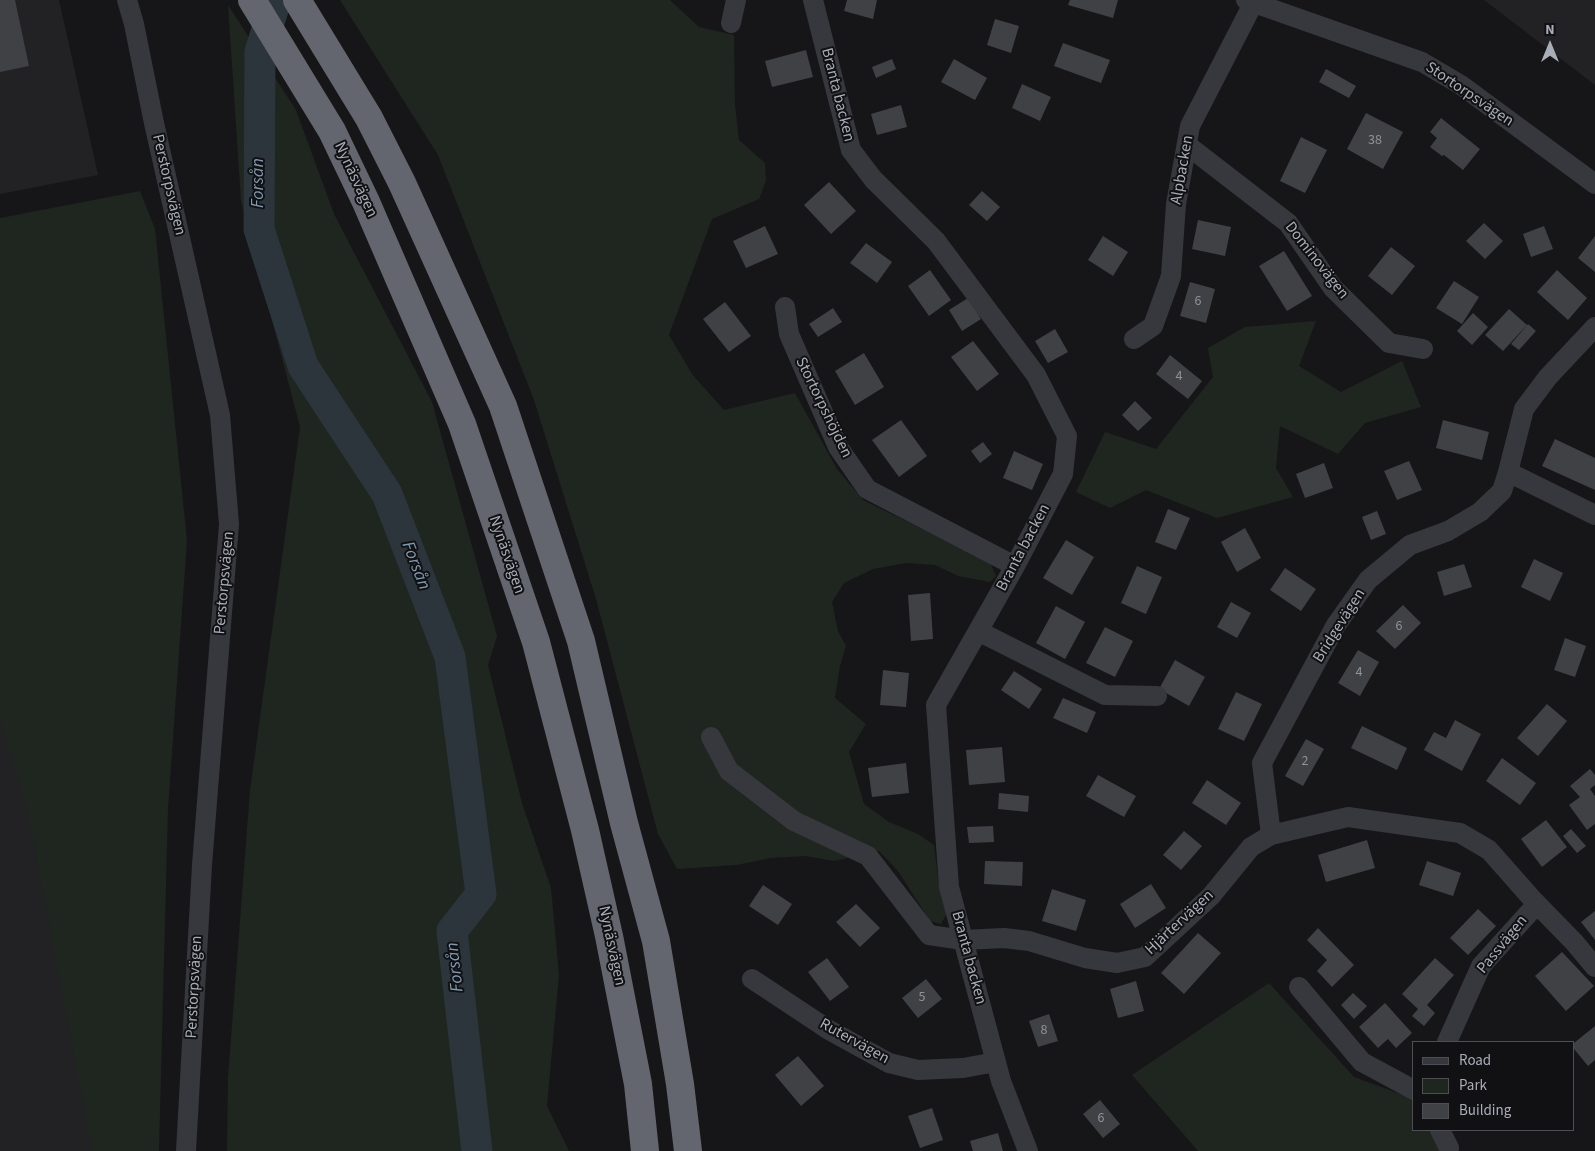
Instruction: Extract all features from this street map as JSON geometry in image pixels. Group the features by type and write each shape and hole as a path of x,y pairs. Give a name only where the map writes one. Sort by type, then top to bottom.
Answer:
{"highway":[{"name":"Nynäsvägen","path":"252,0 332,131 366,202 462,424 536,642 585,830 609,936 638,1084 645,1151"},
{"path":"297,0 370,118 503,406 581,641 624,823 656,941 680,1084 688,1151"}],"street":[{"name":"Perstorpsvägen","path":"127,0 134,24 220,415 229,524 202,865 186,1151"},
{"name":"Perstorpsvägen","path":"132,0 134,24"},
{"path":"731,23 736,0"},
{"name":"Branta backen","path":"813,0 851,150 873,179 936,241 1036,375 1067,436 1063,474 1015,566 936,705 949,887 1001,1081 1028,1151"},
{"name":"Alpbacken","path":"1134,339 1153,326 1171,276 1176,204 1190,126 1252,1"},
{"name":"Stortorpsvägen","path":"1252,1 1422,62 1461,85 1595,184"},
{"name":"Dominovägen","path":"1187,146 1288,223 1333,288 1389,343 1423,349"},
{"name":"Stortorpshöjden","path":"785,307 789,334 838,447 867,489 1015,566"},
{"name":"Bridgevägen","path":"1271,835 1262,763 1336,625 1368,580 1410,545 1448,531 1480,512 1502,491 1524,409 1548,377 1595,328"},
{"path":"1508,472 1595,515"},
{"path":"978,631 1105,695 1157,696"},
{"name":"Hjärtervägen","path":"711,737 729,772 794,820 868,856 929,935 963,940 1004,938 1021,940 1085,958 1117,963 1144,957 1211,896 1251,847 1271,835 1348,816 1460,833 1489,850 1595,967"},
{"name":"Passvägen","path":"1447,1041 1481,966 1537,904"},
{"name":"Rutervägen","path":"752,980 829,1030 889,1063 918,1070 963,1068 996,1062"},
{"path":"1299,987 1362,1062 1412,1089"},
{"path":"1440,1131 1449,1148"}],"shaded area":[{"path":"0,0 59,0 98,175 0,194"},
{"path":"1484,0 1595,0 1595,85"},
{"path":"0,711 29,799 94,1151 0,1151"}],"green space":[{"path":"340,0 670,0 699,27 734,35 735,104 739,140 765,163 766,181 759,199 712,219 669,335 692,374 724,410 795,393 837,469 863,500 990,562 996,576 990,582 958,576 935,565 906,563 873,569 844,583 832,602 838,631 846,646 840,666 835,698 866,724 849,752 864,804 889,822 918,834 934,845 939,884 947,913 941,924 930,921 898,871 879,851 834,861 805,856 770,858 737,865 677,869 658,834 596,599 534,400 438,155"},
{"path":"228,5 296,110 334,214 432,402 497,636 488,665 522,803 551,888 559,975 547,1106 569,1151 227,1151 228,1078 250,790 300,427 241,201"},
{"path":"140,191 155,229 187,540 168,809 159,1151 92,1151 28,813 0,719 0,218"},
{"path":"1316,321 1299,366 1341,392 1402,361 1421,407 1365,423 1338,454 1280,426 1276,468 1293,497 1217,518 1146,490 1110,508 1076,492 1105,432 1156,449 1213,377 1208,348 1245,327"},
{"path":"1269,983 1354,1077 1412,1098 1412,1131 1432,1131 1442,1151 1198,1151 1132,1075"}],"building":[{"path":"0,0 15,0 29,66 0,72"},
{"path":"847,0 877,0 873,19 844,11"},
{"path":"1070,0 1118,0 1113,18 1068,5"},
{"path":"995,19 1019,26 1011,53 987,45"},
{"path":"1063,43 1110,60 1101,83 1054,66"},
{"path":"806,50 813,77 772,87 765,61"},
{"path":"892,59 896,69 876,78 872,67"},
{"path":"954,59 987,78 975,100 941,82"},
{"path":"1326,69 1356,86 1349,98 1319,82"},
{"path":"1022,84 1051,97 1040,121 1012,108"},
{"path":"901,105 907,127 877,135 871,114"},
{"path":"1366,113 1403,132 1383,169 1347,149"},
{"path":"1441,118 1480,149 1463,170 1430,147 1437,138 1430,132"},
{"path":"1301,137 1327,150 1305,193 1280,181"},
{"path":"829,182 856,211 831,234 804,205"},
{"path":"982,191 1000,207 987,221 969,205"},
{"path":"1198,220 1231,227 1225,256 1192,249"},
{"path":"1484,223 1503,241 1485,259 1466,241"},
{"path":"765,226 778,254 746,268 733,241"},
{"path":"1544,226 1553,249 1531,257 1523,234"},
{"path":"1103,236 1128,252 1113,276 1088,260"},
{"path":"1595,236 1595,272 1578,258"},
{"path":"866,243 892,262 877,283 850,263"},
{"path":"1391,247 1415,266 1392,295 1368,276"},
{"path":"1284,251 1312,296 1287,311 1259,266"},
{"path":"930,270 951,300 929,316 908,286"},
{"path":"1557,270 1587,298 1568,320 1537,292"},
{"path":"1454,281 1479,297 1462,324 1436,308"},
{"path":"1190,282 1215,289 1206,323 1180,316"},
{"path":"968,298 981,319 962,331 949,310"},
{"path":"725,302 751,336 729,352 703,319"},
{"path":"833,308 842,322 818,337 809,324"},
{"path":"1509,309 1527,325 1503,351 1485,335"},
{"path":"1473,313 1488,327 1472,345 1457,331"},
{"path":"1528,324 1536,331 1519,350 1511,344"},
{"path":"1055,329 1068,352 1048,363 1035,341"},
{"path":"973,341 999,374 977,391 951,357"},
{"path":"864,353 884,387 855,405 835,371"},
{"path":"1170,355 1202,381 1188,399 1156,374"},
{"path":"1135,401 1152,418 1138,431 1122,415"},
{"path":"901,420 927,456 899,477 872,440"},
{"path":"1443,420 1489,432 1482,460 1436,448"},
{"path":"1555,439 1595,458 1595,490 1542,466"},
{"path":"983,442 992,454 980,463 971,451"},
{"path":"1014,451 1043,464 1032,490 1003,478"},
{"path":"1409,461 1422,490 1397,500 1384,471"},
{"path":"1324,463 1333,488 1305,498 1296,474"},
{"path":"1168,509 1190,518 1176,550 1155,542"},
{"path":"1377,511 1386,534 1371,540 1362,517"},
{"path":"1245,528 1261,558 1237,572 1221,542"},
{"path":"1066,540 1094,557 1072,595 1043,578"},
{"path":"1534,559 1563,573 1550,601 1521,587"},
{"path":"1464,564 1472,587 1444,596 1437,572"},
{"path":"1137,566 1162,577 1146,614 1121,603"},
{"path":"1285,568 1316,589 1301,611 1270,590"},
{"path":"930,593 933,639 911,641 908,595"},
{"path":"1231,602 1251,613 1237,638 1217,627"},
{"path":"1403,605 1421,623 1395,649 1376,631"},
{"path":"1056,606 1085,622 1065,659 1036,643"},
{"path":"1105,627 1133,641 1115,677 1086,663"},
{"path":"1565,638 1586,646 1575,677 1554,670"},
{"path":"1358,650 1379,662 1360,696 1338,683"},
{"path":"1175,660 1205,677 1189,706 1159,689"},
{"path":"883,670 909,673 906,707 880,705"},
{"path":"1014,671 1042,689 1029,709 1001,690"},
{"path":"1236,692 1262,704 1244,741 1218,729"},
{"path":"1063,698 1096,712 1087,733 1053,718"},
{"path":"1547,704 1567,721 1538,756 1517,738"},
{"path":"1455,720 1481,734 1462,771 1424,750 1434,732 1446,738"},
{"path":"1362,726 1407,748 1397,770 1351,748"},
{"path":"1306,739 1324,749 1303,786 1285,776"},
{"path":"1002,747 1005,782 969,785 966,750"},
{"path":"1502,758 1536,783 1520,805 1486,781"},
{"path":"906,763 909,793 872,797 868,768"},
{"path":"1590,769 1595,775 1595,785 1590,789 1595,796 1595,824 1587,830 1569,805 1580,797 1570,786"},
{"path":"1098,775 1136,796 1124,817 1086,796"},
{"path":"1207,780 1241,803 1226,825 1192,803"},
{"path":"999,793 1029,796 1028,812 998,809"},
{"path":"1546,820 1567,847 1542,867 1521,839"},
{"path":"993,826 994,842 969,843 967,827"},
{"path":"1571,829 1586,846 1577,853 1563,836"},
{"path":"1184,831 1202,846 1181,870 1163,855"},
{"path":"1367,840 1375,868 1326,882 1318,855"},
{"path":"985,861 1023,862 1022,886 984,884"},
{"path":"1427,861 1461,873 1453,896 1419,885"},
{"path":"1151,884 1166,908 1135,928 1120,904"},
{"path":"763,885 792,904 778,925 749,906"},
{"path":"1052,889 1086,900 1076,931 1042,921"},
{"path":"856,904 880,928 860,947 836,922"},
{"path":"1478,909 1496,926 1468,955 1450,938"},
{"path":"1595,911 1595,940 1581,922"},
{"path":"1318,928 1354,965 1332,987 1317,971 1327,960 1307,940"},
{"path":"1198,933 1221,953 1184,994 1161,973"},
{"path":"1562,952 1594,986 1566,1011 1535,976"},
{"path":"827,958 849,987 830,1001 808,972"},
{"path":"1435,958 1454,975 1427,1005 1435,1013 1424,1026 1412,1016 1418,1009 1402,994"},
{"path":"926,979 942,999 918,1018 902,998"},
{"path":"1136,981 1144,1011 1118,1018 1110,989"},
{"path":"1353,993 1367,1006 1354,1019 1341,1005"},
{"path":"1385,1003 1412,1033 1396,1048 1388,1039 1378,1048 1359,1027"},
{"path":"1049,1014 1058,1041 1038,1047 1029,1021"},
{"path":"1595,1026 1595,1060 1588,1066 1575,1050 1575,1042"},
{"path":"798,1056 824,1086 801,1106 775,1075"},
{"path":"1100,1100 1120,1124 1103,1138 1083,1114"},
{"path":"932,1108 943,1140 920,1148 908,1116"},
{"path":"998,1133 1003,1151 973,1151 970,1141"}],"waterway":[{"name":"Forsån","path":"276,0 260,52 259,229 303,366 387,494 450,657 481,894 452,931 477,1151"}]}
